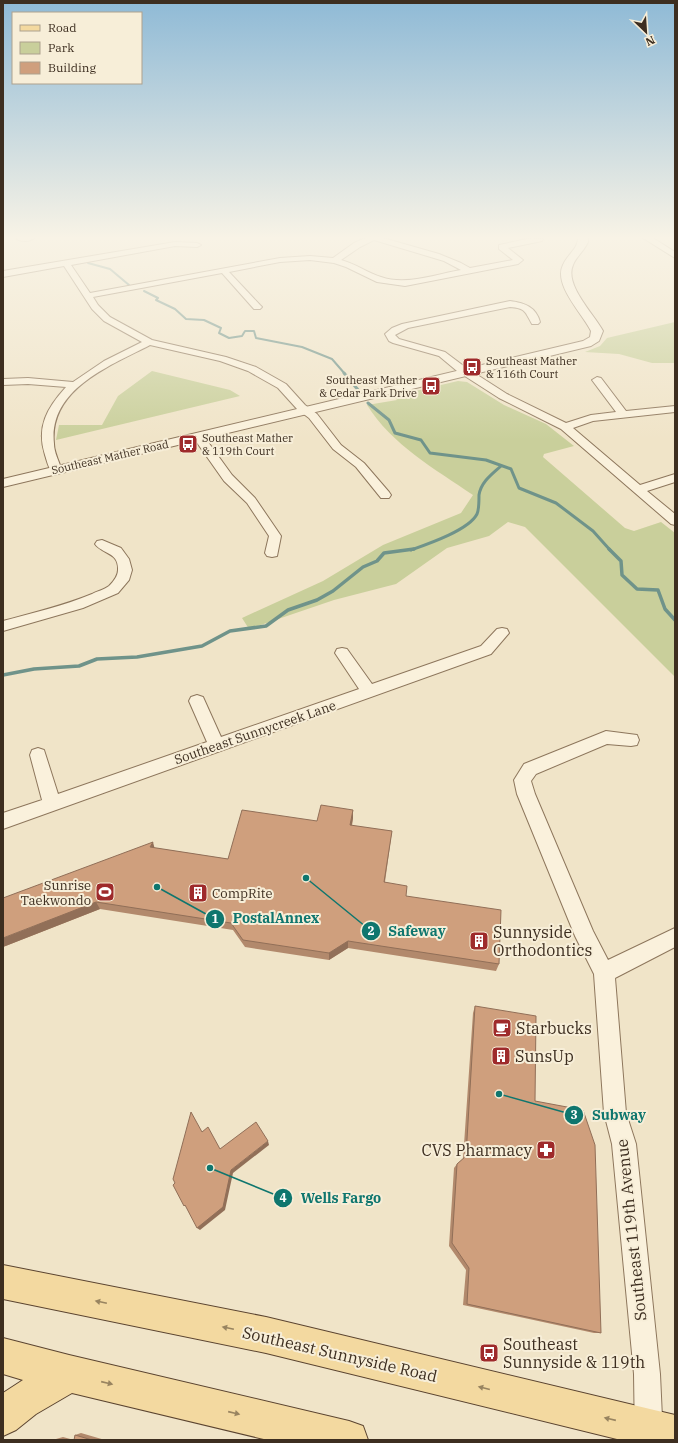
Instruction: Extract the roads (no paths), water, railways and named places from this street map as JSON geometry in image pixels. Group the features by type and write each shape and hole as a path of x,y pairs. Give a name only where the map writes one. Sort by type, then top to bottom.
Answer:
{"main road":[{"name":"Southeast Sunnyside Road","path":"3,1282 266,1335 657,1434"},
{"path":"3,1356 69,1374 349,1440"},
{"path":"3,1417 22,1401 69,1374"}],"street":[{"path":"93,305 124,330 148,342 181,351 229,361 252,368 282,386 306,411 313,416 337,447 360,465 385,495"},
{"path":"504,305 405,326 390,334 392,339 396,341 442,354 467,373 512,401 565,427 675,521"},
{"path":"522,305 527,307 534,316 535,322"},
{"name":"Southeast Mather Road","path":"3,483 587,344 595,339 597,333 581,305"},
{"path":"56,470 47,446 46,436 48,424 58,403 73,385 88,374 148,342"},
{"path":"597,380 623,414"},
{"path":"3,382 28,381 73,385"},
{"path":"565,427 592,418 675,409"},
{"path":"199,437 228,478 251,501 275,536 272,553"},
{"path":"638,490 675,478"},
{"path":"3,626 78,605 97,598 112,590 122,580 125,570 122,559 116,551 102,544"},
{"name":"Southeast Sunnycreek Lane","path":"3,821 486,650 502,633"},
{"path":"342,653 369,692"},
{"path":"197,701 217,745"},
{"path":"630,740 606,737 530,769 522,780 526,794 536,815 584,936 604,973 675,936"},
{"path":"38,755 52,804"},
{"name":"Southeast 119th Avenue","path":"604,973 615,1113 625,1152 647,1374 657,1434"}],"waterway":[{"path":"167,305 175,309 186,319 204,320 221,328 219,333 229,338 242,336 245,331 254,331 256,338 302,347 332,359 345,374"},
{"path":"344,373 359,391"},
{"path":"368,403 389,420 395,433 421,440 430,453 486,460 511,469 519,488 556,503 593,531 610,550"},
{"path":"413,549 447,536 466,526 473,520 478,512 479,495 482,486 501,466"},
{"path":"3,675 34,669 79,666 97,659 137,657 202,646 230,631 266,626 288,610 317,600 333,591 363,567 377,561 384,553 413,549"},
{"path":"610,550 621,561 622,575 637,589 658,590 665,609 675,620"}],"place":[{"name":"Southeast Mather & 116th Court","path":"472,367"},
{"name":"Southeast Mather & Cedar Park Drive","path":"431,386"},
{"name":"Southeast Mather & 119th Court","path":"188,444"},
{"name":"Safeway","path":"306,878"},
{"name":"PostalAnnex","path":"157,887"},
{"name":"Sunrise Taekwondo","path":"105,892"},
{"name":"CompRite","path":"198,893"},
{"name":"Sunnyside Orthodontics","path":"479,941"},
{"name":"Starbucks","path":"502,1028"},
{"name":"SunsUp","path":"501,1056"},
{"name":"Subway","path":"499,1094"},
{"name":"CVS Pharmacy","path":"546,1150"},
{"name":"Wells Fargo","path":"210,1168"},
{"name":"Southeast Sunnyside & 119th","path":"489,1353"}]}
